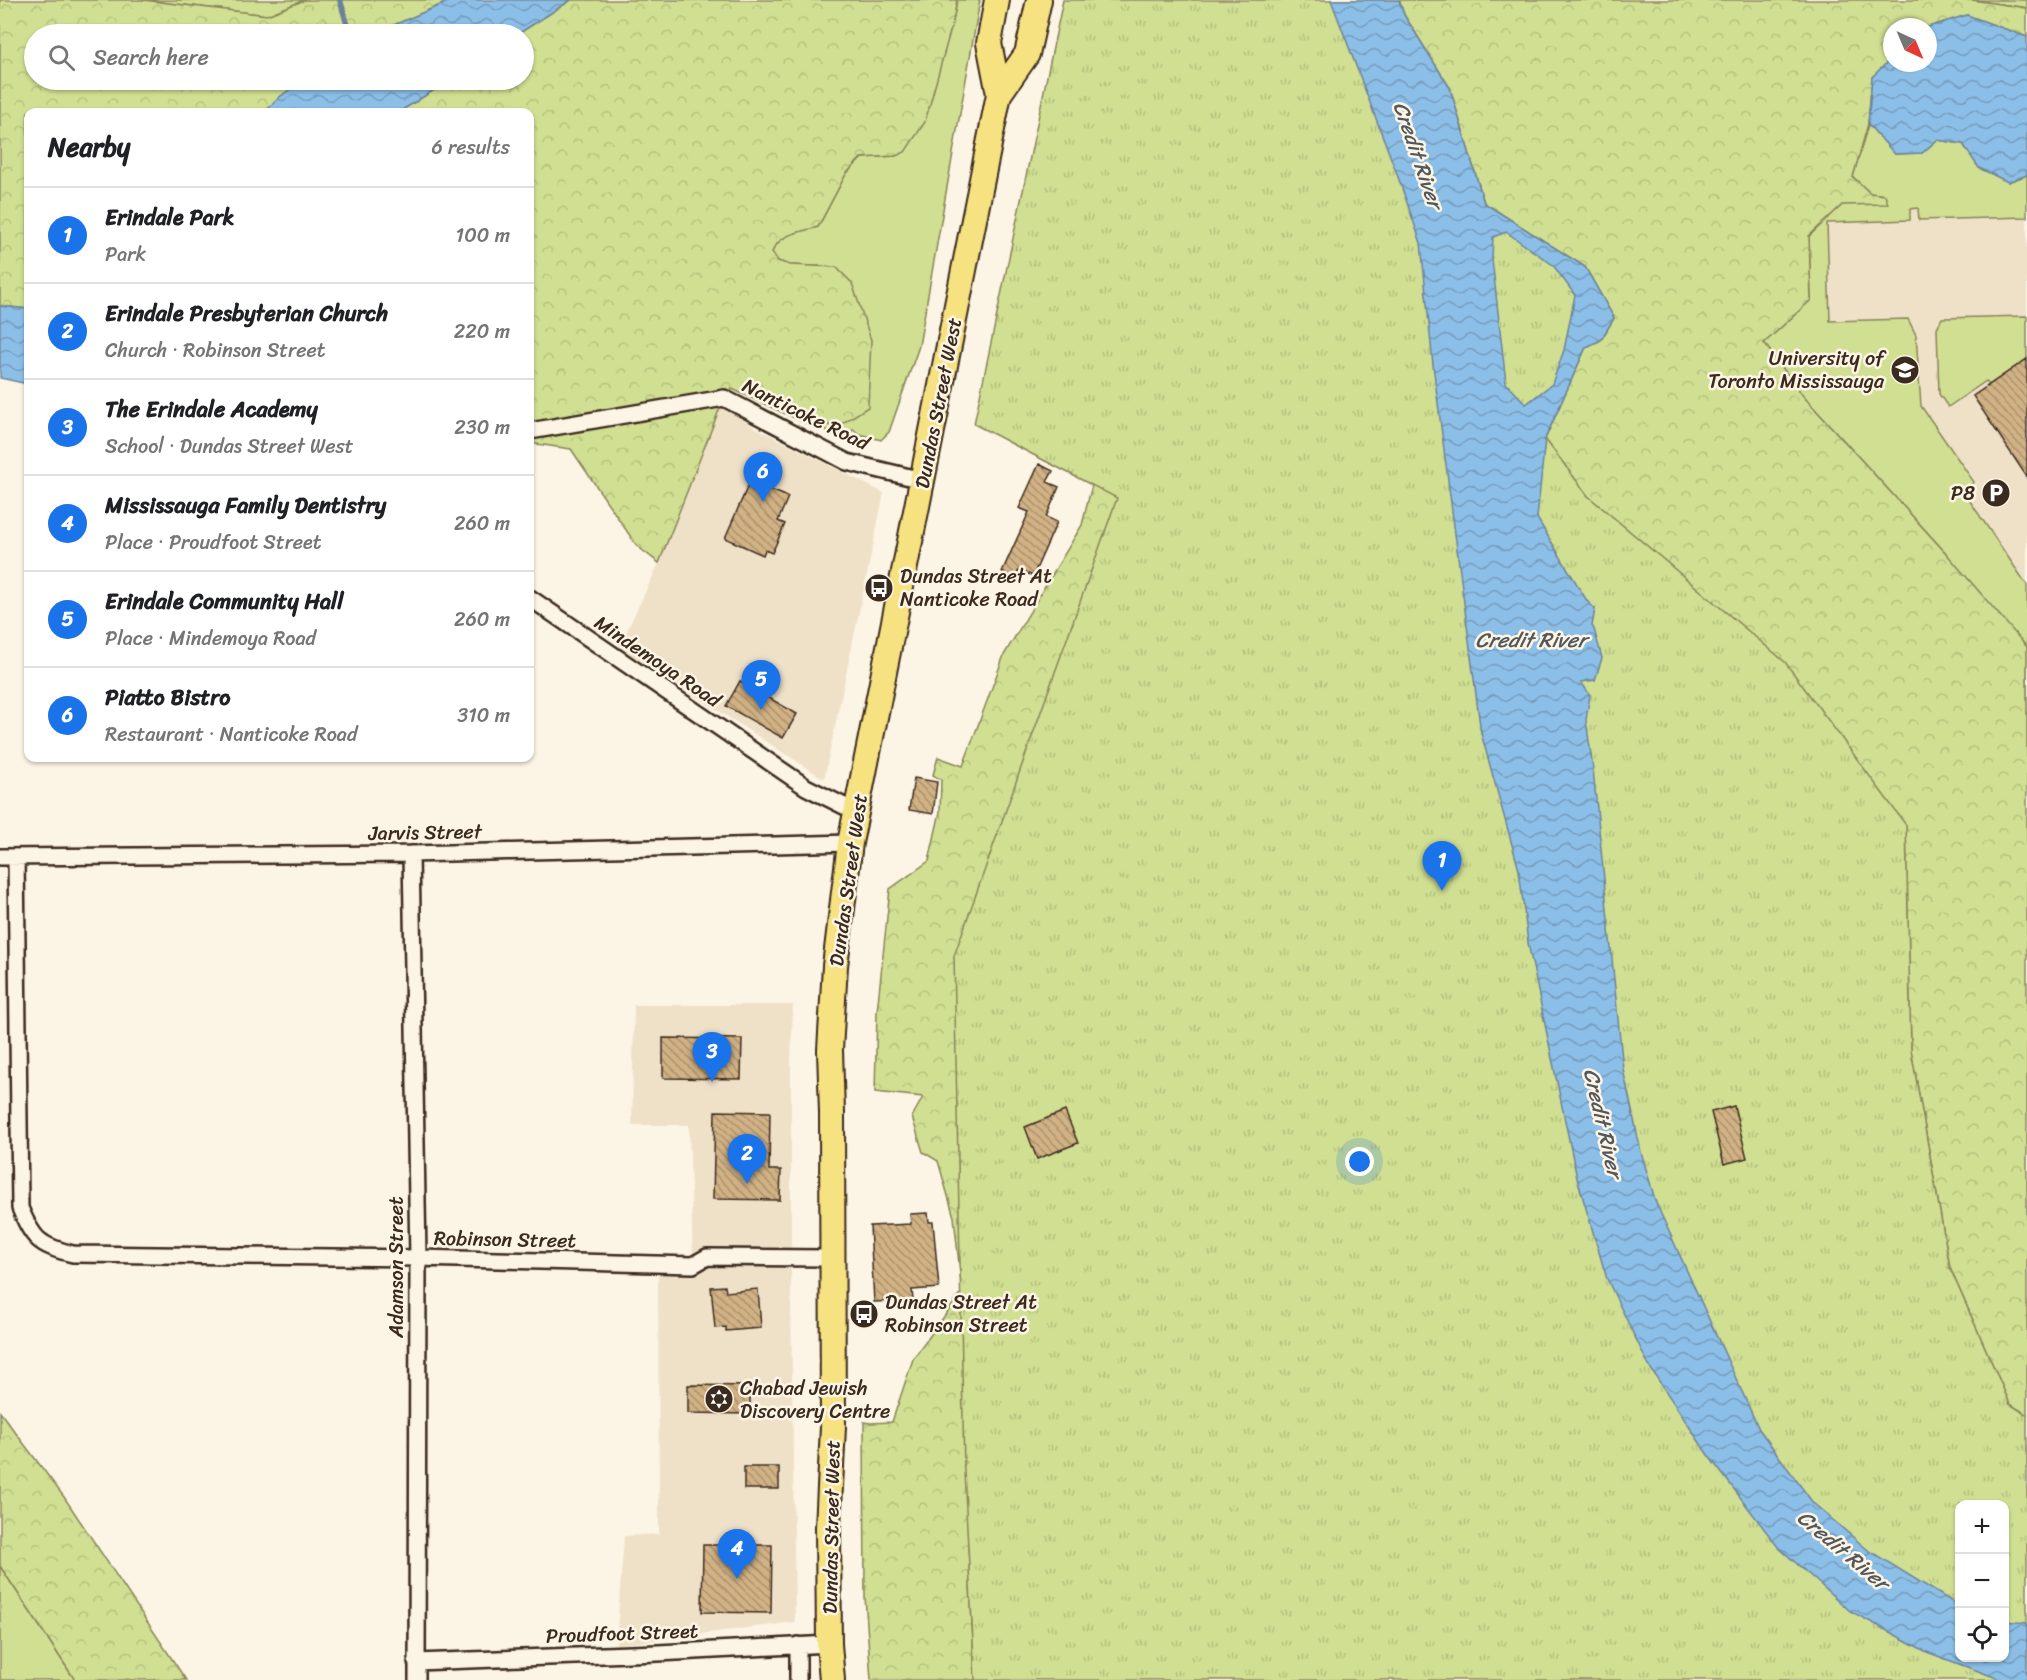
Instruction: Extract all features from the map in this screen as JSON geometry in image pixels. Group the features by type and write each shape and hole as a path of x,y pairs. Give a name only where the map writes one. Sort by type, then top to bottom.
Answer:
{"main road":[{"name":"Dundas Street West","path":"832,1680 829,1644 828,1527 833,1427 830,1050 836,955 850,843 999,94 989,43 997,0"},
{"name":"Dundas Street West","path":"999,94 1027,54 1039,0"}],"street":[{"name":"Nanticoke Road","path":"534,430 724,398 847,462 922,480"},
{"name":"Mindemoya Road","path":"534,601 806,787 856,812"},
{"name":"Jarvis Street","path":"8,857 411,854 850,843"},
{"name":"Adamson Street","path":"411,854 418,1258 417,1680"},
{"name":"Robinson Street","path":"8,857 20,1208 35,1238 52,1249 73,1254 418,1258 693,1265 707,1257 831,1258"},
{"name":"Proudfoot Street","path":"417,1662 829,1644"},
{"path":"798,1645 798,1680"}],"shaded area":[{"name":"University of Toronto Mississauga","path":"1851,0 2027,0 2027,756 1945,552 1804,397 1764,343"},
{"path":"721,405 756,428 884,493 824,779 619,647 659,563"},
{"path":"634,1005 793,1005 791,1289 795,1622 616,1645 624,1536 659,1534 658,1266 693,1265 689,1125 632,1125"}],"green space":[{"path":"0,0 143,0 267,15 305,0 452,0 396,24 24,24 24,90 289,90 269,108 24,108 24,309 0,306"},
{"path":"143,0 305,0 267,15"},
{"path":"571,0 957,0 925,122 905,152 896,156 861,158 846,174 818,227 785,237 772,252 778,261 790,265 836,267 852,283 871,340 868,407 838,426 805,423 732,389 721,405 659,563 637,546 571,449 534,444 534,108 405,108 434,90 534,90 534,24"},
{"path":"957,0 980,0 919,346 889,432 881,440 859,434 853,429 849,438 806,423 838,426 836,267 790,265 777,261 772,252 785,237 818,227 846,174 862,158 896,156 953,21"},
{"path":"1063,0 1399,0 1404,15 1450,88 1484,203 1585,267 1614,318 1601,340 1586,347 1545,439 1588,496 1785,662 1906,825 1911,1050 1950,1268 2010,1404 2027,1415 2027,1680 975,1680 964,1471 954,956 1117,498 974,424"},
{"path":"1399,0 1972,0 2027,8 2027,37 1967,15 1937,24 1937,18 1883,18 1883,67 1872,77 1868,124 1853,177 1870,193 1885,195 1888,204 1842,205 1809,236 1811,300 1764,343 1804,397 1945,552 2027,647 2027,1415 2010,1404 1950,1268 1911,1050 1906,825 1588,496 1545,439 1586,347 1601,340 1614,318 1585,267 1484,203 1450,88 1404,15"},
{"path":"1972,0 2027,0 2027,8"},
{"path":"1868,124 1895,154 1922,153 1937,140 1963,144 1979,168 2008,182 2027,175 2027,217 1919,220 1918,208 1910,209 1910,220 1827,223 1830,321 1908,319 1916,335 1921,406 1974,482 1963,491 2027,585 2027,756 1945,552 1804,397 1764,343 1811,300 1809,236 1842,205 1885,195 1870,193 1853,177"},
{"path":"2027,316 2027,359 1989,385 1986,381 1948,407 1939,394 1937,328 1942,318"},
{"path":"1005,440 1144,454 968,1543 975,1680 871,1680 865,1597 864,1422 892,1422 913,1359 962,1292 954,1217 938,1161 923,1152 912,1117 923,1097 875,1092 877,1012 890,889 929,861 940,812 941,780 933,775 938,757 963,766 1004,655 1082,525 1092,485"},
{"path":"0,1412 64,1497 186,1680 75,1680 0,1566"},
{"path":"0,1566 75,1680 0,1680"}],"water":[{"path":"452,0 571,0 534,24 396,24"},
{"name":"Credit River","path":"1331,0 1399,0 1404,15 1450,88 1484,203 1585,267 1614,318 1601,340 1586,347 1545,439 1537,518 1587,601 1595,609 1592,626 1602,658 1595,680 1581,682 1590,695 1586,720 1623,1069 1641,1152 1656,1203 1759,1429 1813,1503 1868,1550 1955,1604 1955,1662 2009,1662 2009,1621 2027,1623 2027,1680 2002,1680 1927,1652 1850,1611 1778,1547 1708,1455 1649,1366 1607,1279 1577,1178 1528,943 1519,870 1481,733 1433,365 1421,243","holes":["1506,232 1553,265 1575,295 1564,350 1552,384 1526,404 1506,383 1492,259 1493,237"]},
{"path":"1967,15 2027,37 2027,175 2008,182 1979,168 1963,144 1937,140 1922,153 1895,154 1868,124 1872,77 1883,67 1883,72 1937,72 1937,24"},
{"path":"289,90 434,90 405,108 269,108"},
{"path":"0,306 24,309 24,383 0,378"}],"building":[{"path":"2027,359 2027,477 1973,396"},
{"path":"1039,464 1053,471 1047,482 1059,487 1046,517 1057,522 1033,576 1019,570 1015,578 1002,572 1029,512 1019,508"},
{"path":"750,481 788,497 778,521 785,524 772,553 765,550 763,555 725,538"},
{"path":"740,681 797,714 783,738 726,706"},
{"path":"914,778 937,782 933,814 909,810"},
{"path":"663,1038 742,1039 741,1079 663,1078"},
{"path":"1734,1106 1747,1158 1724,1164 1711,1112"},
{"path":"715,1111 770,1112 769,1170 781,1170 780,1200 713,1199"},
{"path":"1065,1111 1078,1143 1037,1159 1025,1127"},
{"path":"928,1213 929,1222 933,1222 939,1288 912,1290 913,1300 874,1302 870,1226 911,1224 910,1214"},
{"path":"725,1286 726,1292 758,1289 761,1328 726,1331 726,1327 715,1328 711,1287"},
{"name":"Chabad Jewish Discovery Centre","path":"688,1385 750,1386 750,1414 688,1413"},
{"path":"744,1467 779,1467 779,1489 744,1489"},
{"path":"703,1545 772,1545 771,1613 702,1612"}],"waterway":[{"path":"340,0 347,24"}],"place":[{"name":"University of Toronto Mississauga","path":"1905,370"},
{"name":"P8","path":"1996,493"},
{"name":"Piatto Bistro","path":"763,502"},
{"name":"Dundas Street At Nanticoke Road","path":"879,588"},
{"name":"Erindale Community Hall","path":"761,710"},
{"name":"Erindale Park","path":"1442,891"},
{"name":"The Erindale Academy","path":"712,1082"},
{"name":"Erindale Presbyterian Church","path":"747,1184"},
{"name":"Dundas Street At Robinson Street","path":"864,1314"},
{"name":"Chabad Jewish Discovery Centre","path":"719,1399"},
{"name":"Mississauga Family Dentistry","path":"737,1579"}]}
